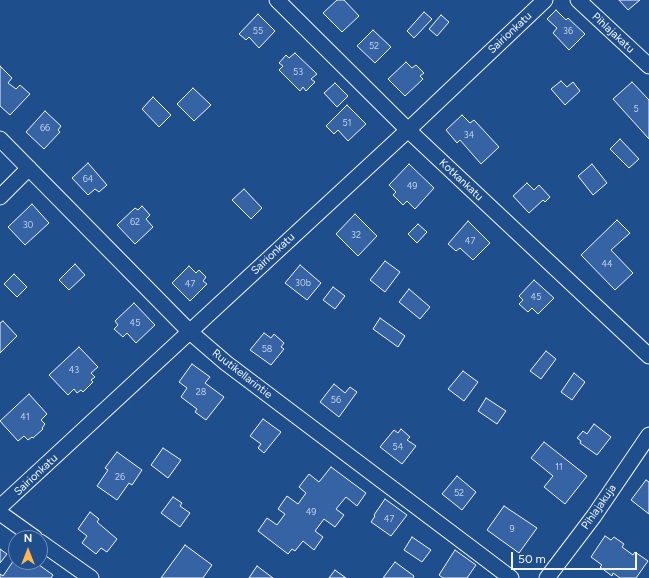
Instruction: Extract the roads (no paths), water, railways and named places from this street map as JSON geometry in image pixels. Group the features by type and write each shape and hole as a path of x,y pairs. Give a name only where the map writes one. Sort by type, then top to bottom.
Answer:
{"street":[{"name":"Kotkankatu","path":"277,0 408,130 649,356"},
{"name":"Sairionkatu","path":"0,507 408,130 545,0"},
{"name":"Pihlajakatu","path":"578,0 649,66"},
{"name":"Ruutikellarintie","path":"0,139 190,332 226,363 511,578"},
{"path":"0,197 29,168"},
{"name":"Pihlajakuja","path":"547,578 594,516 649,435"},
{"path":"0,513 24,530"},
{"path":"48,548 91,578"}]}
